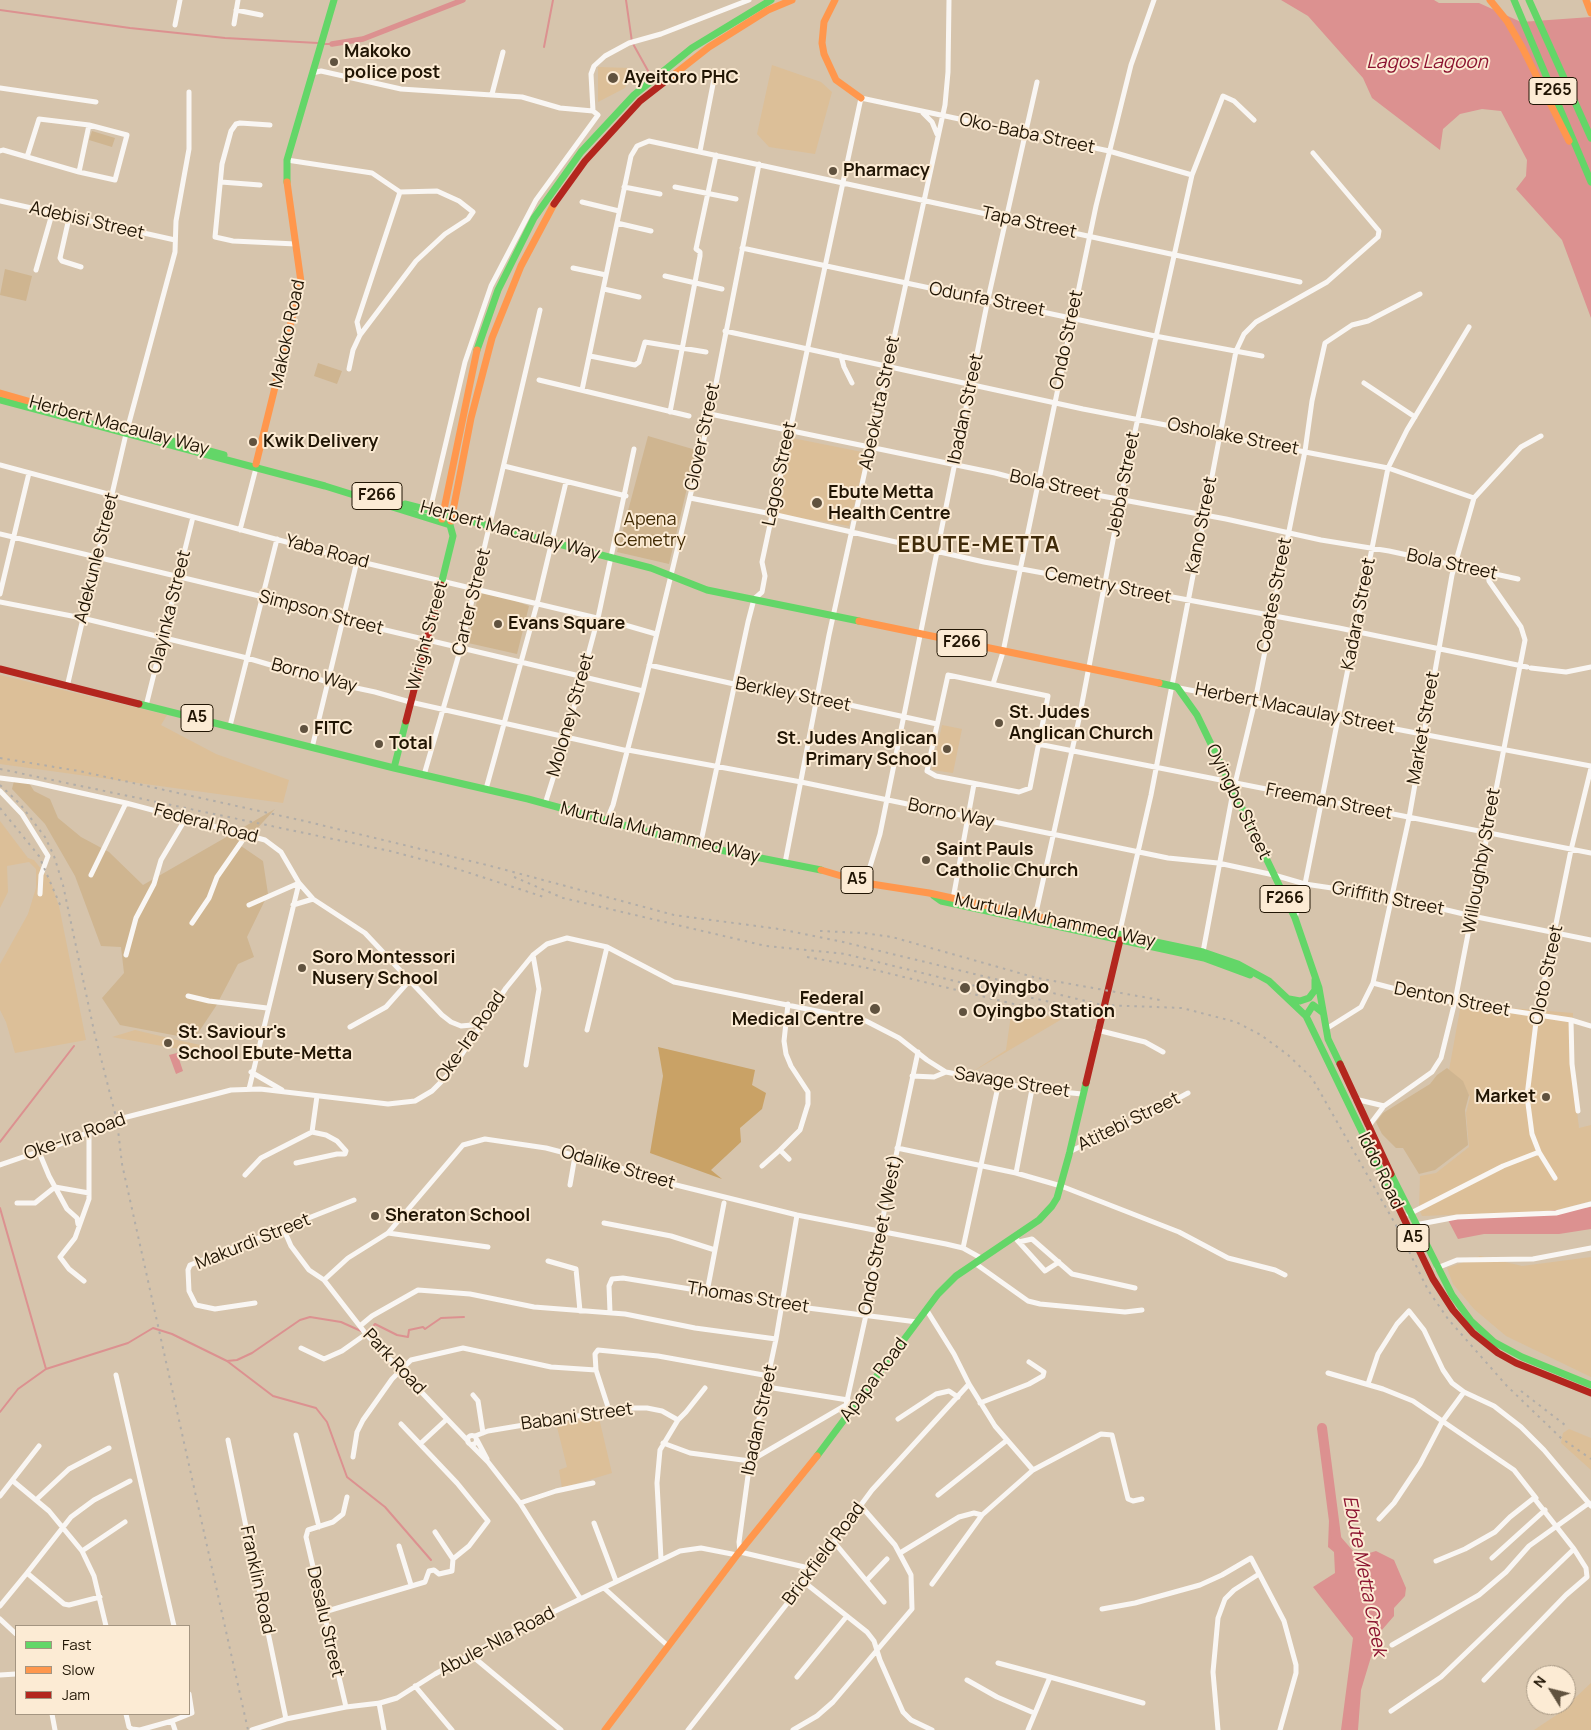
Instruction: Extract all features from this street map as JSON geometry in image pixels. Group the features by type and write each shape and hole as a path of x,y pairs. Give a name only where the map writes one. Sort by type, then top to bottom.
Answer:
{"main road":[{"name":"Makoko Road","path":"256,466 300,291 301,272 286,176 287,160 334,0"},
{"path":"442,522 473,364 488,316 506,274 534,218 565,172 634,95 671,64 719,30 771,0"},
{"name":"Wright Street","path":"394,768 453,536 450,525 471,418 485,362 500,316 521,266 549,211 592,154 640,101 677,70 732,31 792,0"},
{"path":"835,0 824,22 822,42 824,54 836,80 848,91 861,98"},
{"path":"1490,0 1507,21 1522,47 1556,119 1585,169"},
{"name":"F265","path":"1514,0 1591,182"},
{"name":"F265","path":"1529,0 1591,138"},
{"path":"1586,0 1591,13"},
{"name":"Herbert Macaulay Way","path":"0,393 127,432"},
{"name":"Herbert Macaulay Way","path":"0,400 256,466 430,514 443,513 490,528 651,568 707,590 834,618 1174,686"},
{"path":"430,514 450,525"},
{"name":"Murtula Muhammed Way","path":"0,670 312,748 486,789 700,846 785,863 865,883 953,899 1120,937 1202,952 1224,958 1256,973 1269,981 1306,1016"},
{"name":"Oyingbo Street","path":"1174,686 1190,703 1197,715 1228,783 1295,918 1320,988 1322,1012"},
{"path":"929,894 941,900 1026,920 1120,937 1204,958 1232,968 1264,983 1288,999 1300,1001 1309,998 1315,990 1315,976"},
{"name":"Apapa Road","path":"605,1730 738,1554 799,1481 926,1309 950,1281 979,1261 1017,1240 1050,1209 1060,1186 1069,1152 1120,937"},
{"path":"1306,1016 1313,1005 1322,1012"},
{"name":"Iddo Road","path":"1322,1012 1326,1029 1354,1099 1409,1214 1460,1308 1471,1322 1494,1342 1522,1357 1591,1385"},
{"name":"Iddo Road","path":"1306,1016 1434,1280 1453,1310 1473,1333 1498,1353 1591,1394"}],"street":[{"path":"175,25 180,0"},
{"path":"234,24 238,0"},
{"path":"592,111 591,80 593,68 605,56 629,43 661,34 749,0"},
{"name":"Abeokuta Street","path":"785,863 834,618 938,135 948,72 949,0"},
{"name":"Ondo Street","path":"994,684 1109,151 1136,50 1154,0"},
{"path":"236,10 262,15"},
{"path":"492,94 503,52"},
{"path":"312,72 321,71 408,90 522,97 560,108 592,111 598,115 536,200 491,286 464,362 430,514"},
{"path":"700,151 714,79"},
{"name":"Ibadan Street","path":"865,883 880,834 988,299 1037,82"},
{"path":"0,88 96,102"},
{"name":"Adekunle Street","path":"67,687 127,432 175,252 176,221 189,149 189,92"},
{"name":"Jebba Street","path":"1035,917 1072,751 1137,419 1192,175 1223,96 1234,101 1254,120"},
{"name":"Oko-Baba Street","path":"861,98 1109,151 1192,175"},
{"name":"Lagos Street","path":"700,846 754,599 762,592 765,576 762,562 861,98"},
{"path":"922,112 932,122 938,135"},
{"path":"0,151 3,150 27,156 79,172 115,180 127,136 89,125 39,119 27,156"},
{"path":"270,125 240,123 233,127 225,149 215,237 233,241 296,244"},
{"path":"79,172 89,125"},
{"name":"Tapa Street","path":"624,187 631,156 643,143 659,142 1300,282"},
{"name":"Kano Street","path":"1120,937 1174,686 1188,602 1236,351 1244,334 1256,322 1327,282 1378,237 1379,232 1313,153"},
{"path":"670,412 700,256 700,252 696,249 716,155"},
{"path":"287,160 372,173 400,192 437,191 459,201 473,212 468,219 445,234 416,261 360,335 353,350 349,369"},
{"name":"Glover Street","path":"606,822 613,806 628,751 710,414 759,164"},
{"path":"221,182 260,184"},
{"path":"582,390 624,187 660,194"},
{"path":"675,187 736,199"},
{"path":"360,335 357,322 400,192"},
{"name":"Adebisi Street","path":"0,201 69,218 175,240"},
{"path":"582,202 619,211"},
{"path":"36,270 52,214"},
{"path":"69,218 60,258 62,261 81,267"},
{"path":"617,223 651,231"},
{"name":"Odunfa Street","path":"742,248 825,264 905,283 988,299 1155,336 1262,356"},
{"path":"573,268 606,275"},
{"path":"665,276 722,289"},
{"path":"604,289 639,297"},
{"name":"Coates Street","path":"1202,952 1218,863 1254,701 1325,343 1352,325 1368,321 1420,294"},
{"name":"Carter Street","path":"424,775 461,647 540,310"},
{"name":"Kadara Street","path":"1295,918 1305,884 1388,468 1415,417 1469,326"},
{"name":"Osholake Street","path":"725,330 1137,419 1388,468 1474,498"},
{"path":"590,356 635,365 639,362 645,342 706,352"},
{"path":"841,356 852,383"},
{"path":"539,380 689,416"},
{"path":"1364,383 1415,417"},
{"name":"Bola Street","path":"710,414 1037,484 1242,522 1287,533 1371,548 1518,579"},
{"name":"Market Street","path":"1326,1029 1361,1007 1373,984 1408,818 1422,733 1455,566 1474,498 1521,447 1541,436"},
{"name":"Moloney Street","path":"545,804 566,737 598,618 626,496 634,449"},
{"name":"Yaba Road","path":"0,465 357,561 598,618 656,634"},
{"path":"240,530 256,466"},
{"path":"504,466 626,496"},
{"path":"0,594 29,473"},
{"path":"486,789 537,604 550,542 566,482"},
{"name":"Cemetry Street","path":"690,498 1105,586 1354,632 1529,668 1566,672 1591,667"},
{"name":"Olayinka Street","path":"146,706 194,517"},
{"name":"Simpson Street","path":"0,534 301,606 343,620 643,691"},
{"path":"230,726 277,539"},
{"path":"312,748 357,561"},
{"name":"Willoughby Street","path":"1368,1128 1384,1106 1432,1072 1441,1058 1455,1001 1486,833 1525,640 1522,627 1489,580 1488,572"},
{"name":"Borno Way","path":"0,602 82,618 247,658 328,682 410,702 628,751 801,782 1168,858 1218,863 1274,875"},
{"name":"Berkley Street","path":"649,665 734,684 758,685 937,724"},
{"path":"948,675 994,684 1048,696 1030,788 1019,792 936,776 927,771 948,675"},
{"name":"Herbert Macaulay Street","path":"1174,686 1591,767"},
{"name":"Freeman Street","path":"1038,744 1228,783 1322,799 1408,818 1591,853"},
{"name":"Oloto Street","path":"1555,1178 1539,1152 1532,1134 1527,1096 1538,1016 1571,850 1591,767"},
{"name":"Federal Road","path":"0,778 32,782 126,803 247,834 274,845 281,852 299,883 313,899 365,933 450,1022 461,1026 472,1025 486,1018"},
{"path":"953,899 974,784"},
{"path":"0,791 22,814 48,856 41,875 40,894"},
{"path":"92,875 126,803"},
{"path":"126,955 136,918 154,884 161,860 186,818"},
{"path":"192,923 209,898 217,877 247,834"},
{"name":"Griffith Street","path":"1274,875 1305,884 1392,897 1555,934 1591,940"},
{"path":"249,904 299,883"},
{"path":"249,1089 259,1040 299,883"},
{"path":"293,905 313,899"},
{"name":"Oke-Ira Road","path":"0,1165 39,1152 123,1118 217,1093 249,1089 399,1104 423,1098 448,1075 506,988 533,955 554,941 567,938 607,947 674,982 866,1021 882,1028 918,1052"},
{"path":"587,1030 607,947"},
{"path":"526,1065 540,989 533,955"},
{"path":"350,1027 386,1007 410,980"},
{"name":"Denton Street","path":"1373,984 1406,993 1571,1020 1591,1026"},
{"path":"188,996 209,1001 267,1008"},
{"path":"762,1166 800,1130 808,1104 808,1092 791,1066 786,1054 784,1041 788,1004"},
{"path":"1571,1020 1572,1064 1578,1111"},
{"path":"1098,1027 1145,1042 1163,1052"},
{"name":"Savage Street","path":"918,1052 946,1072 1032,1089 1082,1094"},
{"name":"Ondo Street (West)","path":"846,1418 847,1402 866,1316 880,1231 918,1052"},
{"path":"252,1072 285,1092"},
{"path":"912,1076 934,1077 946,1072"},
{"path":"963,1248 999,1082"},
{"path":"1016,1173 1032,1089"},
{"name":"Atitebi Street","path":"1069,1152 1188,1093"},
{"path":"312,1132 317,1096"},
{"path":"1354,1099 1384,1106"},
{"path":"84,1281 69,1269 60,1257 75,1238 86,1209 89,1193 89,1132"},
{"path":"245,1175 261,1158 312,1132 326,1135 343,1146 345,1154 296,1163"},
{"name":"Odalike Street","path":"324,1280 348,1258 388,1233 463,1145 485,1138 528,1144 656,1180 797,1215 963,1248 1028,1301 1040,1304 1125,1312 1142,1310"},
{"path":"897,1148 1016,1173 1060,1186 1179,1232 1228,1258 1275,1270 1284,1275"},
{"path":"780,1150 789,1159"},
{"path":"39,1152 67,1209 77,1218 79,1227"},
{"path":"1409,1214 1503,1166 1539,1152"},
{"path":"570,1185 575,1156"},
{"path":"17,1203 35,1203 55,1187 89,1193"},
{"name":"Makurdi Street","path":"255,1304 215,1309 196,1305 189,1291 188,1270 190,1265 284,1230 354,1200"},
{"path":"708,1292 724,1203"},
{"path":"1415,1225 1457,1217 1556,1213 1591,1204"},
{"name":"Ibadan Street","path":"738,1554 750,1461 767,1387 797,1215"},
{"path":"604,1223 671,1236 715,1250"},
{"name":"Park Road","path":"284,1230 299,1258 309,1270 324,1280 363,1330 488,1462 520,1503 580,1598"},
{"path":"388,1233 488,1247"},
{"path":"1017,1240 1044,1271 1059,1262"},
{"path":"1017,1240 1032,1240 1072,1274 1136,1288"},
{"path":"1437,1268 1457,1260 1533,1259 1591,1248"},
{"path":"548,1261 576,1269 580,1310"},
{"name":"Thomas Street","path":"610,1312 609,1286 615,1278 782,1304 918,1322"},
{"path":"301,1348 324,1359 342,1351 363,1330 372,1316 418,1290 470,1294 516,1304 610,1312 695,1328 776,1338"},
{"path":"926,1309 954,1354 980,1402 1006,1441 1033,1470"},
{"path":"1368,1384 1378,1354 1397,1324 1409,1312 1424,1330 1443,1370 1456,1387 1494,1406 1532,1436 1590,1505 1556,1525 1529,1546 1506,1572 1479,1595 1392,1645"},
{"path":"353,1457 358,1428 380,1394 411,1360 463,1348 552,1367 596,1370"},
{"path":"609,1410 596,1370 595,1351 604,1349 651,1355 769,1376"},
{"path":"980,1402 1029,1384 1043,1376 1044,1372 1029,1362"},
{"path":"1328,1373 1368,1384 1413,1401 1514,1470 1574,1549 1586,1568 1587,1577 1566,1595 1484,1680"},
{"path":"116,1375 174,1625"},
{"name":"Brickfield Road","path":"688,1730 861,1506 969,1384"},
{"path":"767,1387 847,1402"},
{"path":"661,1559 656,1483 663,1443 678,1420 704,1388"},
{"path":"898,1419 936,1394 949,1391 958,1397"},
{"path":"1379,1518 1394,1503 1420,1464 1442,1422 1464,1392"},
{"path":"473,1395 478,1401 483,1433"},
{"path":"663,1443 690,1453 750,1461 847,1402"},
{"name":"Babani Street","path":"475,1437 483,1433 609,1410 648,1408 662,1411 678,1420"},
{"path":"420,1444 447,1419"},
{"path":"401,1424 488,1521 469,1546 453,1559"},
{"path":"459,1430 475,1437 488,1462"},
{"path":"932,1584 982,1515 1033,1470 1100,1434 1111,1434 1128,1499 1134,1501 1142,1499"},
{"path":"296,1436 319,1527 333,1522 343,1514 347,1497"},
{"path":"469,1443 470,1436 475,1437"},
{"name":"Franklin Road","path":"228,1440 286,1719"},
{"path":"938,1495 1006,1441"},
{"path":"0,1496 39,1446"},
{"path":"37,1499 69,1469 109,1448"},
{"path":"13,1481 37,1499 82,1551 94,1576 106,1625"},
{"path":"0,1606 62,1526 94,1500 130,1481"},
{"path":"520,1503 556,1491 593,1483"},
{"path":"1436,1561 1466,1549 1494,1532 1520,1508 1536,1498"},
{"path":"793,1730 817,1716 833,1702 912,1609 911,1575 900,1553 884,1531 861,1506"},
{"path":"1492,1558 1545,1510"},
{"path":"900,1553 950,1522 974,1513 982,1515"},
{"path":"82,1551 125,1522"},
{"path":"594,1523 616,1581"},
{"name":"Desalu Street","path":"319,1527 308,1530 306,1536 346,1707"},
{"path":"324,1612 425,1582 429,1571 434,1570 439,1574 452,1571 453,1559 435,1532"},
{"path":"834,1542 884,1602"},
{"path":"399,1546 411,1585"},
{"name":"Abule-Nla Road","path":"252,1730 286,1719 346,1707 379,1703 397,1698 471,1655 580,1598 661,1559 691,1548 714,1549 738,1554"},
{"path":"1391,1711 1441,1677 1574,1549"},
{"path":"738,1554 813,1569"},
{"path":"1102,1609 1135,1603 1200,1585 1251,1558 1284,1621 1296,1665 1296,1673 1280,1730"},
{"path":"867,1580 887,1560"},
{"path":"27,1573 64,1604 69,1605 100,1597"},
{"path":"1218,1730 1213,1672 1218,1618 1225,1599 1246,1581 1259,1574"},
{"path":"804,1582 867,1632 874,1640 876,1650 903,1712 911,1720 931,1730"},
{"path":"604,1588 668,1646"},
{"path":"797,1676 847,1616"},
{"path":"0,1619 15,1633"},
{"path":"471,1655 561,1730"},
{"path":"998,1662 1143,1703"},
{"path":"0,1675 15,1674"},
{"path":"1028,1730 1050,1677"},
{"path":"967,1680 997,1697 1034,1713"},
{"path":"415,1686 452,1730"},
{"path":"190,1700 192,1712 190,1713"},
{"path":"379,1703 384,1730"},
{"path":"52,1715 55,1730"},
{"path":"126,1715 128,1727 135,1730 172,1721 185,1715"},
{"path":"172,1721 175,1730"}],"shaded area":[{"path":"772,65 821,82 832,92 815,154 769,147 757,134"},
{"name":"Ayeitoro PHC","path":"598,67 631,68 625,88 598,102"},
{"path":"792,438 867,453 849,526 778,514 782,478"},
{"path":"0,675 167,715 161,725 216,754 289,780 283,803 0,764"},
{"name":"St. Judes Anglican Primary School","path":"942,725 962,729 953,773 932,770"},
{"path":"0,821 28,858 34,860 50,880 59,906 86,1040 15,1053 6,1022 0,1010 0,964 28,914 36,888 36,869 29,862 7,866 8,892 0,908"},
{"name":"Market","path":"1461,1004 1573,1013 1572,1069 1579,1128 1591,1125 1591,1201 1553,1211 1422,1216 1419,1209 1420,1176 1436,1173 1469,1147 1466,1113 1470,1097 1464,1084 1449,1070"},
{"path":"1012,1008 1062,1019 969,1074 1006,1050"},
{"name":"St. Saviour's School Ebute-Metta","path":"135,1030 205,1046 190,1051 112,1037"},
{"path":"658,1047 755,1070 752,1085 766,1093 762,1109 740,1128 741,1142 711,1170 722,1179 650,1153 663,1076"},
{"path":"1480,1256 1522,1266 1591,1257 1591,1377 1506,1336 1474,1309 1453,1284 1447,1268"},
{"path":"599,1418 612,1473 562,1488 559,1470 567,1467 556,1423"},
{"path":"1569,1429 1591,1438 1591,1470 1561,1443 1563,1433"},
{"path":"1591,1683 1591,1730 1534,1730 1556,1715 1576,1715 1576,1697"}],"green space":[{"path":"92,131 115,138 112,147 89,140"},
{"path":"5,269 32,276 26,301 0,295"},
{"path":"318,363 342,371 337,384 314,376"},
{"name":"Apena Cemetry","path":"648,436 696,450 669,564 617,552"},
{"name":"Evans Square","path":"479,591 505,597 529,606 517,654 468,643"},
{"path":"26,778 34,791 50,799 58,818 81,837 109,852 143,885 275,809 241,846 263,861 268,894 247,937 254,957 238,964 216,1006 194,1039 120,1025 102,998 124,973 121,947 101,946 75,876 45,824 12,789 14,781"},
{"path":"1447,1068 1463,1081 1469,1095 1465,1110 1468,1145 1435,1170 1419,1174 1403,1148 1396,1148 1382,1134 1376,1122 1383,1113 1430,1084 1437,1075"}],"water":[{"name":"Lagos Lagoon","path":"1281,0 1434,0 1439,3 1479,3 1521,22 1591,17 1591,318 1562,240 1516,189 1526,176 1527,160 1501,111 1482,109 1460,114 1443,129 1440,150 1372,98 1363,78 1308,16"},
{"path":"177,1053 183,1071 176,1074 169,1055"},
{"path":"1591,1207 1591,1229 1559,1234 1484,1234 1458,1239 1448,1220"},
{"path":"1329,1520 1333,1528 1354,1552 1363,1555 1376,1551 1394,1560 1406,1588 1405,1596 1394,1608 1394,1616 1381,1631 1378,1645 1371,1657 1361,1690 1358,1730 1341,1730 1353,1638 1313,1587 1335,1573 1334,1552 1328,1547"}],"waterway":[{"path":"332,44 363,39 463,0"},
{"path":"544,47 553,0"},
{"path":"626,0 632,42 652,78"},
{"path":"0,10 130,28 225,38 318,43"},
{"path":"323,44 332,44"},
{"path":"0,1142 74,1046"},
{"path":"0,1208 46,1369"},
{"path":"227,1361 237,1360 252,1353 300,1320 310,1317 341,1322 361,1331"},
{"path":"366,1331 370,1330 375,1324 397,1335 408,1337 409,1330 423,1327 425,1329 441,1318 464,1317"},
{"path":"0,1412 18,1389 46,1369 128,1343 153,1328 172,1334 227,1361 273,1396 316,1408 327,1422 347,1477 385,1507 431,1560"},
{"name":"Ebute Metta Creek","path":"1322,1428 1337,1544"}],"railway":[{"path":"0,758 79,771 300,820 487,865 674,915 779,929 843,942 1102,1005 1182,1008 1236,1022 1261,1035 1288,1055 1312,1078 1397,1227 1428,1290 1448,1319 1507,1386 1561,1438 1591,1459"},
{"path":"0,769 390,851 451,867 544,897"},
{"path":"0,785 20,804 45,837 54,856 63,885 94,1031 117,1121 122,1164 248,1730"},
{"path":"0,808 39,856 61,907"},
{"path":"514,877 563,898 766,946 845,954 967,984 1088,1010 1102,1006"},
{"path":"820,931 863,933 892,937 1037,978 1160,1000"},
{"path":"807,957 863,967 1034,1009 1061,1008"},
{"path":"1521,1391 1565,1425"}],"traffic: fast":[{"path":"287,182 287,160 334,0"},
{"path":"477,350 498,290 534,218 581,152 634,95 692,48 771,0"},
{"path":"1514,0 1591,182"},
{"path":"1529,0 1591,138"},
{"path":"0,400 325,486 450,525 453,536 441,585"},
{"path":"161,438 224,455"},
{"path":"405,504 651,568 707,590 859,621"},
{"path":"1159,683 1177,687 1197,715 1295,918 1319,988 1328,1039 1340,1064"},
{"path":"139,704 394,768"},
{"path":"406,721 394,768 528,799 700,846 821,870"},
{"path":"934,896 941,901 1204,958 1250,975"},
{"path":"1099,930 1203,952 1238,964 1269,981 1306,1016 1395,1200"},
{"path":"1289,999 1300,1001 1309,998 1315,990 1315,980"},
{"path":"1306,1016 1313,1005 1322,1012"},
{"path":"817,1456 938,1294 956,1276 1039,1220 1052,1206 1057,1198 1069,1155 1086,1083"},
{"path":"1391,1174 1452,1295 1471,1321 1494,1342 1522,1357 1591,1385"}],"traffic: slow":[{"path":"667,80 709,47 768,10 792,0"},
{"path":"835,0 824,22 822,43 824,54 836,80 861,98"},
{"path":"1490,0 1507,21 1522,47 1569,141"},
{"path":"1586,0 1591,13"},
{"path":"256,464 301,282 287,182"},
{"path":"451,521 471,418 492,338 521,266 554,204"},
{"path":"442,519 477,350"},
{"path":"0,393 28,401"},
{"path":"859,621 1159,683"},
{"path":"821,870 865,883 929,893 1099,930"},
{"path":"605,1730 737,1555 817,1456"}],"traffic: jam":[{"path":"554,204 585,161 640,101 667,80"},
{"path":"406,721 441,585"},
{"path":"0,669 139,704"},
{"path":"1086,1083 1120,940"},
{"path":"1340,1064 1391,1174"},
{"path":"1395,1200 1433,1279 1453,1310 1473,1333 1498,1353 1516,1363 1591,1393"}],"place":[{"name":"Makoko police post","path":"334,62"},
{"name":"Ayeitoro PHC","path":"613,78"},
{"name":"Pharmacy","path":"833,171"},
{"name":"Kwik Delivery","path":"253,442"},
{"name":"Ebute Metta Health Centre","path":"817,503"},
{"name":"Evans Square","path":"498,624"},
{"name":"St. Judes Anglican Church","path":"999,723"},
{"name":"FITC","path":"304,729"},
{"name":"Total","path":"379,744"},
{"name":"St. Judes Anglican Primary School","path":"947,749"},
{"name":"Saint Pauls Catholic Church","path":"926,860"},
{"name":"Soro Montessori Nusery School","path":"302,968"},
{"name":"Oyingbo","path":"965,988"},
{"name":"Federal Medical Centre","path":"875,1009"},
{"name":"Oyingbo Station","path":"963,1012"},
{"name":"St. Saviour's School Ebute-Metta","path":"168,1043"},
{"name":"Market","path":"1546,1097"},
{"name":"Sheraton School","path":"375,1216"}],"district":[{"name":"EBUTE-METTA","path":"979,546"}]}
